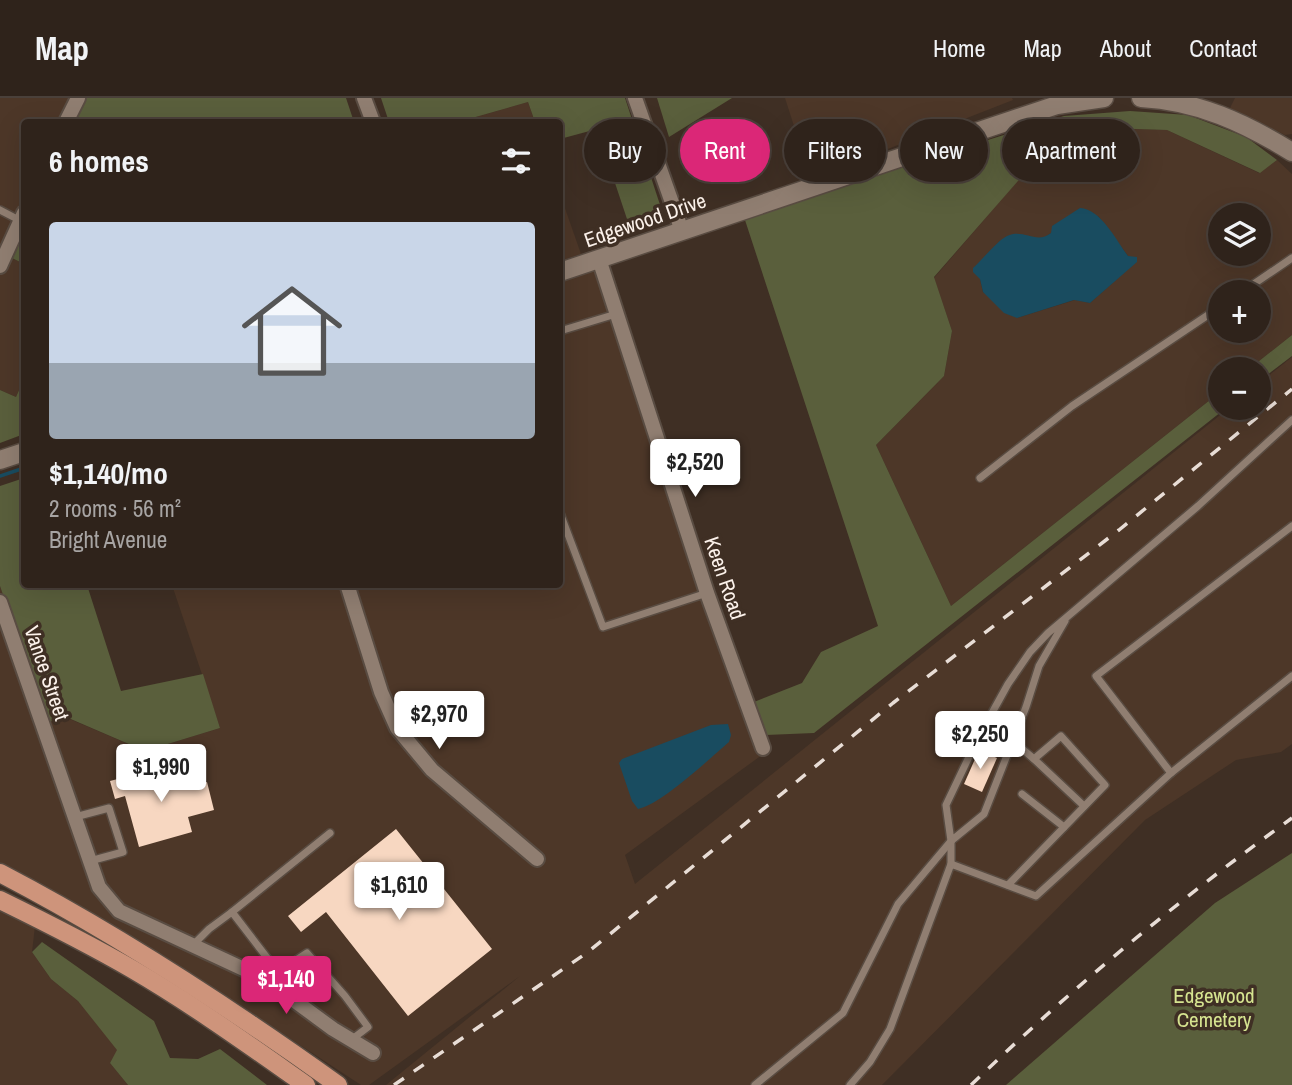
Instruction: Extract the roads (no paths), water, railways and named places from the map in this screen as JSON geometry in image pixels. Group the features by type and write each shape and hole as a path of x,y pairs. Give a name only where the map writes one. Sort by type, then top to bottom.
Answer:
{"main road":[{"path":"0,873 134,947 336,1084"},
{"path":"0,900 134,970 306,1085"}],"street":[{"path":"68,119 78,98"},
{"path":"364,98 372,119"},
{"path":"635,98 682,231"},
{"name":"Edgewood Drive","path":"563,271 1045,109 1104,98"},
{"path":"1141,98 1188,104 1220,113 1252,127 1292,152"},
{"path":"0,266 21,221"},
{"name":"Keen Road","path":"599,259 707,593 764,748"},
{"path":"0,460 21,453"},
{"path":"348,588 381,692 397,728 432,770 537,859"},
{"name":"Vance Street","path":"0,601 99,887 119,911 194,944"},
{"path":"194,944 273,976 333,1029 373,1053"}],"lane":[{"path":"0,211 21,216"},
{"path":"1260,280 1292,258"},
{"path":"563,330 617,314"},
{"path":"980,478 1072,406 1208,315"},
{"path":"850,1085 870,1062 890,1030 951,864 946,805 1007,684 1030,652 1048,633 1198,506 1292,420"},
{"path":"563,521 603,627 707,593"},
{"path":"1171,773 1096,676 1292,526"},
{"path":"755,1085 843,1013 898,904 951,841 984,814 1039,666 1065,621"},
{"path":"951,864 1036,896 1171,773 1292,676"},
{"path":"1008,885 1105,785 1061,736 1034,759"},
{"path":"1013,741 1084,806"},
{"path":"1022,794 1064,827"},
{"path":"75,817 109,808 123,852 90,861"},
{"path":"194,944 209,929 330,833"},
{"path":"232,912 273,976 307,953 368,1027 351,1040"}],"water":[{"path":"1080,208 1101,219 1128,256 1137,257 1137,262 1090,303 1074,300 1017,318 1004,313 983,292 980,279 973,272 973,268 1003,238 1013,234 1046,236 1051,233 1052,226"},
{"path":"728,724 731,735 729,742 660,799 638,809 632,801 619,763 622,759 711,725"}],"waterway":[{"path":"0,476 21,469"}],"railway":[{"path":"394,1085 588,952 893,703 1119,530 1292,389"},
{"path":"971,1085 1127,946 1292,818"}],"park label":[{"name":"Edgewood Cemetery","path":"1214,1007"}]}
